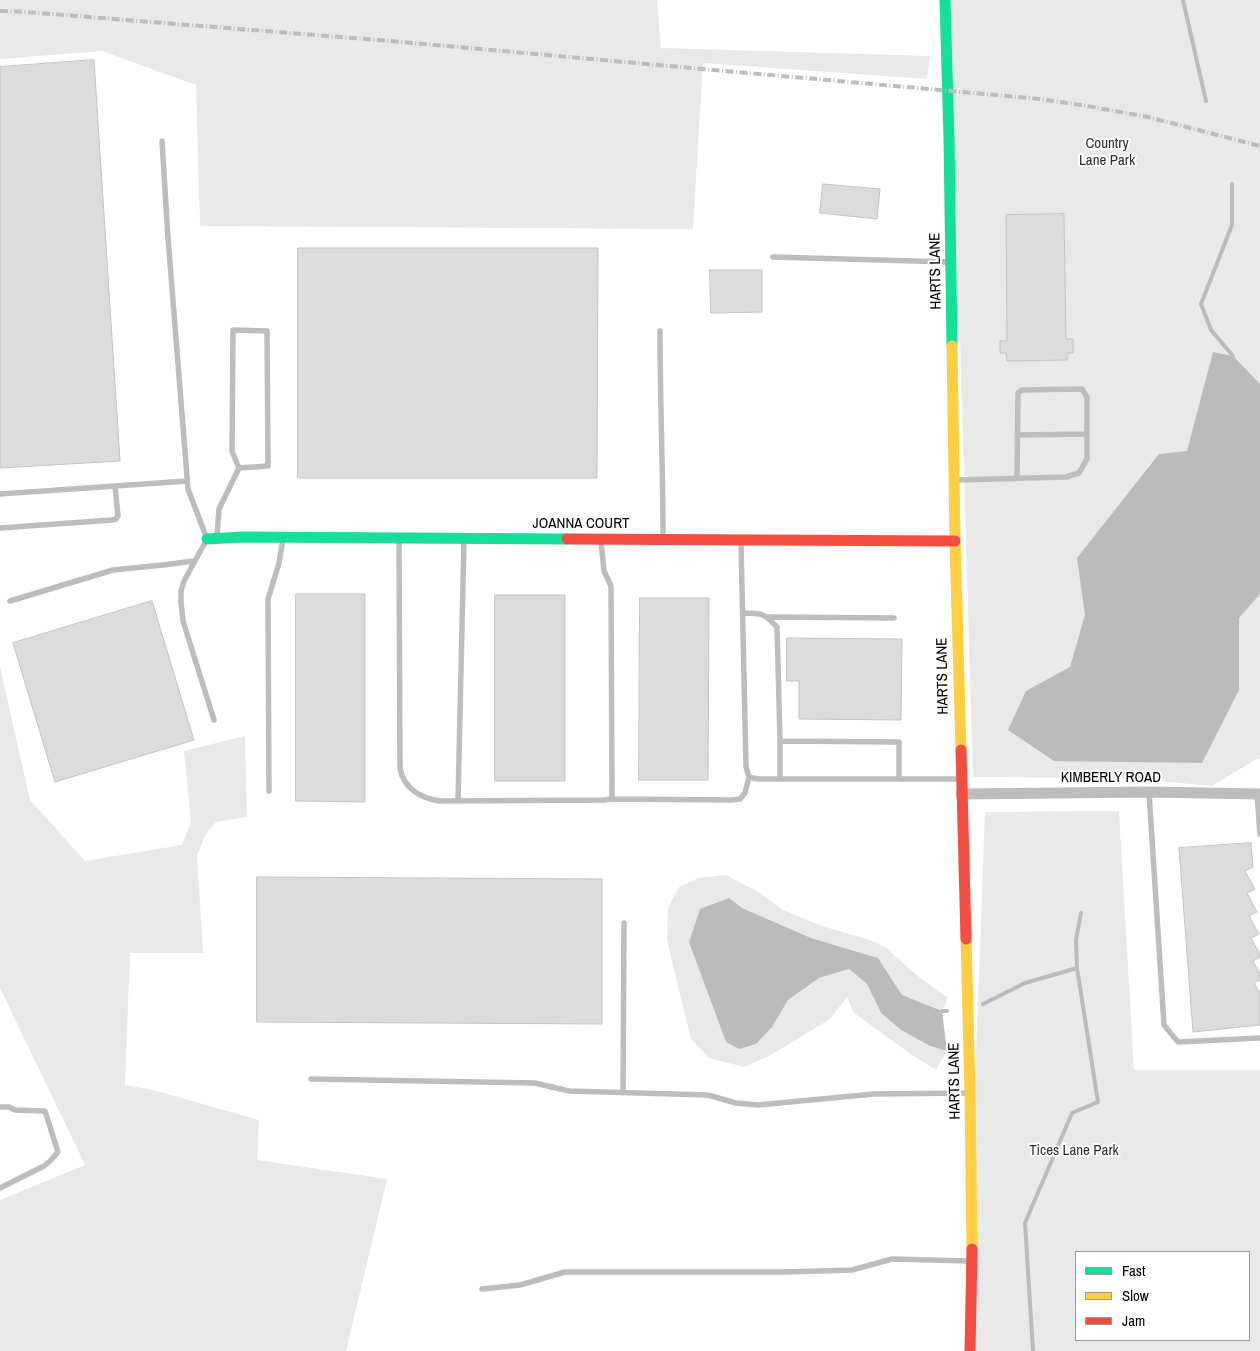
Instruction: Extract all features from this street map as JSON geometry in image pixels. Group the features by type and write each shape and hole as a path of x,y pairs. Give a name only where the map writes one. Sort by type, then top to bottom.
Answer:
{"street":[{"name":"HARTS LANE","path":"945,0 955,541 970,1093 972,1261 970,1351"},
{"name":"JOANNA COURT","path":"212,538 955,541"},
{"name":"KIMBERLY ROAD","path":"961,794 1149,792 1258,794"}],"lane":[{"path":"162,142 188,489 212,538"},
{"path":"773,257 951,262"},
{"path":"214,720 183,621 181,590 194,561 212,538 218,509 239,468 232,451 233,330 267,330 268,466 239,468"},
{"path":"660,331 663,539"},
{"path":"954,480 1066,477 1079,472 1088,459 1086,397 1082,390 1022,390 1018,393 1017,478"},
{"path":"1017,435 1087,434"},
{"path":"0,494 187,481"},
{"path":"0,528 116,519 118,516 115,486"},
{"path":"269,791 268,599 279,563 283,537"},
{"path":"399,538 401,775 409,788 418,794 436,800 458,801 740,799 748,786 749,777 746,767 741,540"},
{"path":"458,801 464,538"},
{"path":"601,539 604,571 610,586 613,793 610,799"},
{"path":"10,601 113,570 163,566 194,561"},
{"path":"742,613 758,613 768,617 894,618"},
{"path":"768,617 778,627 780,779"},
{"path":"780,741 899,742 899,779"},
{"path":"749,777 758,779 961,779"},
{"path":"1149,792 1164,1025 1178,1042 1260,1038"},
{"path":"1258,794 1260,834"},
{"path":"623,1093 624,923"},
{"path":"311,1079 535,1083 569,1091 708,1095 736,1104 758,1105 874,1094 970,1093"},
{"path":"0,1107 10,1107 15,1110 45,1111 58,1152 44,1166 0,1188"},
{"path":"482,1289 520,1285 565,1272 681,1273 852,1270 892,1259 972,1261"}],"green space":[{"path":"0,0 657,0 661,48 930,56 927,79 703,63 693,229 200,226 196,85 102,51 0,59"},
{"name":"Country Lane Park","path":"950,0 1260,0 1260,757 1212,786 1126,778 973,777"},
{"path":"0,667 30,800 85,861 182,845 191,822 184,751 245,736 247,817 216,822 206,834 197,855 203,953 130,953 125,1085 157,1091 259,1120 257,1160 387,1179 346,1351 0,1351 0,1200 85,1165 0,988"},
{"name":"Tices Lane Park","path":"1119,811 1134,1070 1260,1070 1260,1351 965,1351 985,812"},
{"path":"726,875 757,891 783,910 825,927 867,939 887,948 919,977 948,998 942,1011 902,995 878,958 811,938 742,908 772,1027 788,1000 819,978 849,969 867,984 881,1013 901,1030 930,1046 947,1051 936,1070 854,1013 847,997 830,1019 771,1055 744,1067 709,1058 691,1039 667,940 668,908 679,887 698,878"}],"shaded area":[{"path":"1213,352 1233,356 1260,384 1260,594 1239,618 1239,690 1202,763 1054,761 1008,730 1026,691 1070,667 1085,615 1077,558 1159,454 1187,451"},
{"path":"729,898 742,908 811,938 878,958 902,995 942,1011 947,1051 930,1046 901,1030 881,1013 867,984 849,969 819,978 788,1000 772,1027 756,1044 739,1049 726,1042 689,942 700,909"}],"building":[{"path":"94,60 120,461 0,468 0,67"},
{"path":"823,184 880,189 877,219 820,213"},
{"path":"1064,214 1066,339 1073,339 1073,353 1067,353 1067,360 1007,361 1006,353 1000,353 1000,341 1007,341 1006,215"},
{"path":"298,248 598,248 597,478 298,478"},
{"path":"710,270 762,270 762,312 711,313"},
{"path":"296,594 365,594 365,802 296,801"},
{"path":"495,595 565,595 565,781 495,781"},
{"path":"640,598 709,598 708,780 639,780"},
{"path":"152,601 194,740 55,782 13,643"},
{"path":"787,638 902,639 901,720 799,719 799,681 787,681"},
{"path":"1251,843 1253,867 1245,871 1255,889 1247,893 1257,912 1249,916 1259,934 1251,938 1260,955 1260,957 1253,961 1260,974 1260,980 1254,983 1260,993 1260,1025 1193,1032 1179,848"},
{"path":"257,877 602,879 602,1024 257,1022"}],"waterway":[{"path":"1183,0 1206,101"},
{"path":"1232,184 1232,225 1201,304 1211,330 1233,356"},
{"path":"1077,968 1076,940 1081,913"},
{"path":"983,1004 1025,983 1077,968 1098,1102 1072,1113 1025,1223 1033,1351"},
{"path":"942,1011 947,1011"}],"railway":[{"path":"0,11 390,41 1040,99 1148,117 1260,146"}],"traffic: fast":[{"path":"945,0 952,346"},
{"path":"207,539 243,537 567,539"}],"traffic: slow":[{"path":"952,346 961,750"},
{"path":"966,939 972,1249"}],"traffic: jam":[{"path":"567,539 955,541"},
{"path":"961,750 966,939"},
{"path":"970,1351 972,1249"}]}
